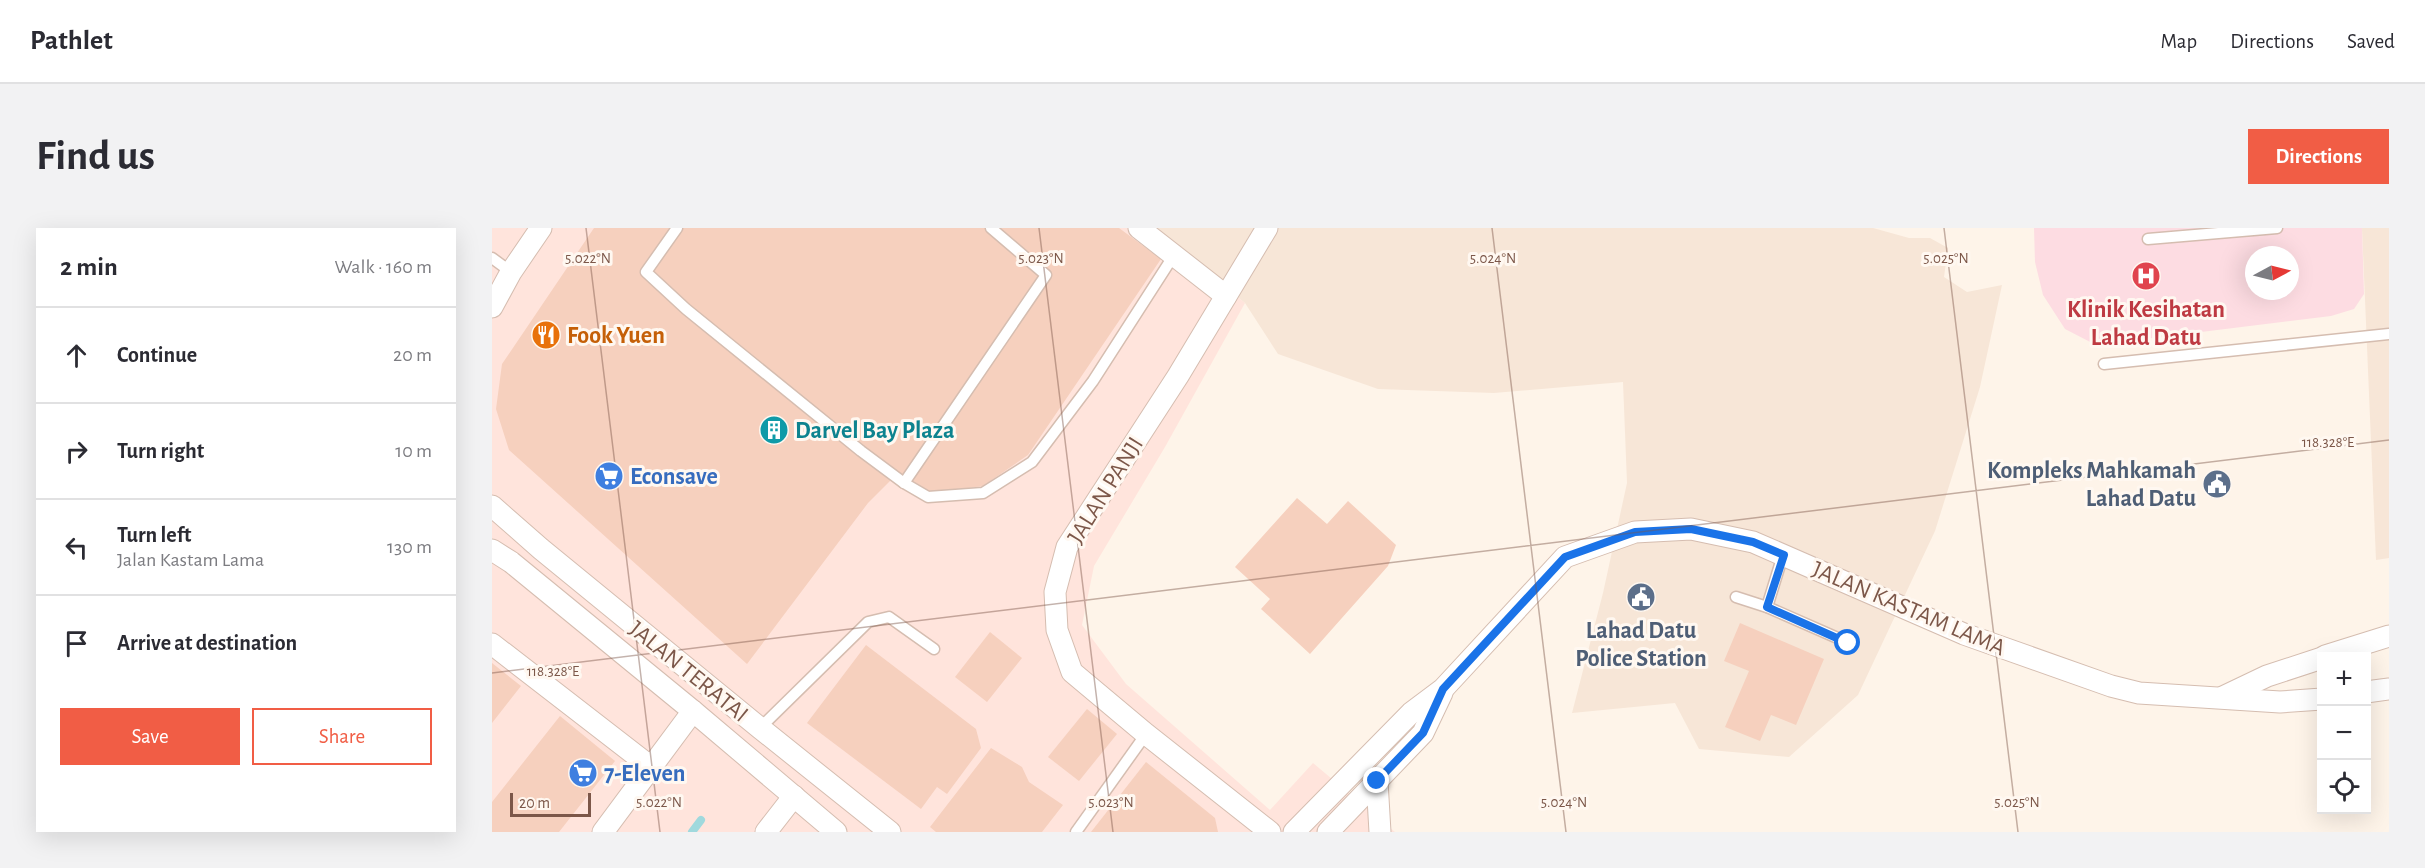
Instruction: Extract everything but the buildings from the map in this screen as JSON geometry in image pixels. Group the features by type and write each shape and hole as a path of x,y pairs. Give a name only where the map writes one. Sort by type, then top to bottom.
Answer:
{"street":[{"path":"492,307 511,272 541,228"},
{"path":"1139,228 1226,296"},
{"name":"JALAN PANJI","path":"1267,228 1178,376 1067,547 1055,592 1057,630 1072,672 1270,832"},
{"name":"JALAN TERATAI","path":"492,506 759,728 890,832"},
{"name":"JALAN KASTAM LAMA","path":"1294,832 1411,713 1443,689 1565,557 1635,532 1691,529 1753,542 1964,634 2111,686 2139,693 2280,702 2317,699"},
{"name":"JALAN TERATAI","path":"492,550 511,562 693,711 836,832"},
{"path":"2339,652 2389,636"},
{"path":"492,644 651,767"},
{"path":"2220,698 2267,676 2317,659"},
{"name":"JALAN KASTAM LAMA","path":"1336,830 1377,781 1423,733 1443,689"},
{"path":"2371,691 2389,689"},
{"path":"603,832 693,711"},
{"path":"1377,781 1380,832"},
{"path":"766,832 794,796"}],"lane":[{"path":"677,228 646,272 686,309 904,483 928,497 983,493 1032,462 1094,381 1174,255"},
{"path":"904,483 1046,275 991,228"},
{"path":"2148,239 2277,228"},
{"path":"492,258 511,272"},
{"path":"2104,364 2389,334"},
{"path":"1767,607 1784,555"},
{"path":"1736,597 1767,607 1848,643"},
{"path":"759,728 868,622 889,617 934,649"},
{"path":"1076,832 1146,734"}],"shaded area":[{"path":"492,228 1152,228 1245,303 1165,447 1094,566 1082,625 1126,684 1270,810 1313,763 1395,832 492,832"},
{"path":"1152,228 1873,228 1909,238 1930,238 1948,248 1944,277 1967,292 2002,285 1980,387 1935,531 1858,695 1789,757 1699,749 1675,703 1572,713 1603,593 1627,483 1623,382 1494,393 1378,389 1278,354 1245,303"},
{"name":"Klinik Kesihatan Lahad Datu","path":"2034,228 2362,228 2364,294 2354,309 2331,316 2096,345 2065,329 2043,295 2035,262"},
{"path":"2362,228 2389,228 2389,558 2376,560"}],"waterway":[{"path":"692,832 701,820"}],"place":[{"name":"Klinik Kesihatan Lahad Datu","path":"2146,276"},
{"name":"Fook Yuen","path":"546,335"},
{"name":"Darvel Bay Plaza","path":"774,430"},
{"name":"Econsave","path":"609,476"},
{"name":"Kompleks Mahkamah Lahad Datu","path":"2217,484"},
{"name":"Lahad Datu Police Station","path":"1641,597"},
{"name":"7-Eleven","path":"583,773"}],"route":[{"path":"1377,781 1423,733 1443,689 1565,557 1635,532 1691,529 1753,542 1784,555 1767,607 1848,643"}]}
